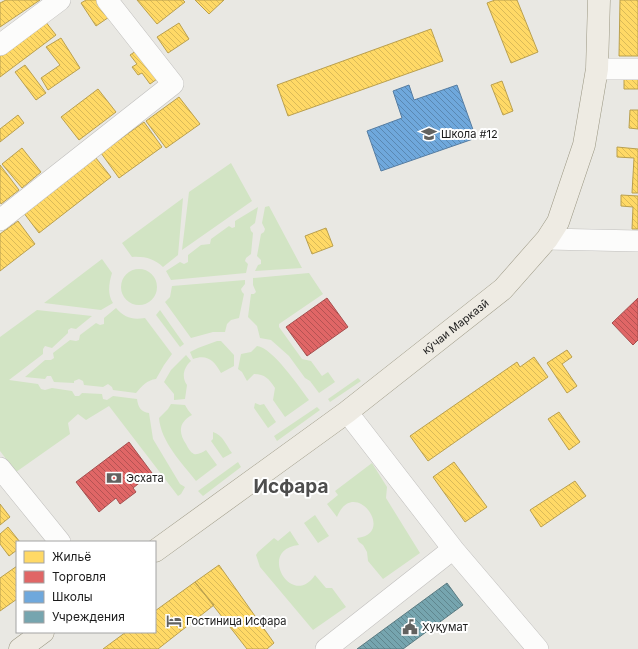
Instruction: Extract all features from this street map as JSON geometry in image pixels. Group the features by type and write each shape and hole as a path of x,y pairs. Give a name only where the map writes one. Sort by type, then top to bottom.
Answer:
{"main road":[{"name":"кӯчаи Марказӣ","path":"156,550 347,412 504,289 547,239 558,222 584,145 597,69 598,0"},
{"path":"20,649 42,633"}],"street":[{"path":"0,45 60,0"},
{"path":"0,220 173,84 107,0"},
{"path":"597,69 638,69"},
{"path":"547,239 638,241"},
{"path":"347,412 453,549 538,649"},
{"path":"0,468 59,541"},
{"path":"326,649 453,549"}],"green space":[{"path":"231,163 252,201 182,250 189,192"},
{"path":"183,198 178,255 163,267 149,259 132,257 122,243"},
{"path":"269,206 302,268 255,271 258,265 261,264 261,260 257,256 261,234 265,229 262,223 265,207"},
{"path":"258,207 255,223 250,227 253,233 251,254 245,261 248,264 246,273 171,280 166,271 180,262 184,264 188,262 188,255 201,245 210,244 211,239 229,226 232,228 235,227 235,221"},
{"path":"102,259 112,273 109,288 113,303 101,310 44,303"},
{"path":"139,269 152,274 157,287 152,300 139,305 126,300 121,287 126,274"},
{"path":"309,273 323,294 279,324 279,327 302,359 311,361 322,376 328,372 335,382 319,393 310,381 305,378 289,356 271,340 260,338 257,326 248,317 251,294 256,292 253,285 253,278"},
{"path":"245,280 245,284 241,289 244,294 239,318 231,320 227,324 225,332 213,332 191,338 165,302 170,297 172,286"},
{"path":"116,308 129,318 145,318 172,354 156,379 147,382 136,393 113,390 108,384 103,387 84,385 83,381 79,379 74,381 74,383 54,382 51,376 47,376 45,379 25,377 45,360 51,360 54,358 53,353 70,340 79,340 80,335 96,323 100,325 104,324 104,318"},
{"path":"37,310 92,316 76,329 71,328 68,330 68,333 52,348 45,346 43,349 43,354 9,380 38,384 41,389 45,390 52,388 72,391 75,396 79,396 82,393 102,394 103,399 107,400 113,396 137,399 140,409 149,413 153,439 180,484 185,487 181,494 178,496 109,406 86,420 78,414 68,423 70,434 16,472 0,451 0,337"},
{"path":"160,310 184,344 180,347 156,315"},
{"path":"217,341 221,341 234,355 234,366 221,373 213,362 203,357 193,359 190,352"},
{"path":"257,346 270,353 278,361 309,400 285,417 273,400 275,388 269,380 264,376 254,374 247,381 242,372 238,369 241,354 251,352"},
{"path":"186,355 191,361 184,372 184,379 187,385 185,399 174,400 174,394 164,382 171,370"},
{"path":"358,378 361,381 330,402 328,399"},
{"path":"255,403 260,405 264,404 276,422 268,428 254,408"},
{"path":"171,404 185,405 192,415 184,421 181,428 183,440 189,450 196,454 206,450 217,465 196,481 173,452 161,427 159,418"},
{"path":"317,407 320,410 277,441 274,436"},
{"path":"213,432 222,438 232,453 223,458 211,441 213,439"},
{"path":"238,462 241,467 203,496 198,491"},
{"path":"372,463 387,487 386,498 420,553 383,579 368,561 367,552 357,538 368,534 373,527 373,519 368,510 361,504 353,502 344,506 337,517 327,504 338,495 335,491"},
{"path":"315,515 329,536 318,543 304,523"},
{"path":"290,531 299,545 286,549 280,556 279,565 282,575 288,582 297,586 306,584 315,575 326,588 332,588 346,607 313,630 260,567 256,555 274,538 278,541"}],"building: Жильё":[{"path":"6,0 40,0 0,27 0,3"},
{"path":"86,0 101,0 112,15 96,26 81,3"},
{"path":"137,0 183,0 185,2 157,24"},
{"path":"195,0 224,0 209,14"},
{"path":"495,0 517,0 538,52 511,63 487,3"},
{"path":"620,0 638,0 638,56 619,56"},
{"path":"41,16 56,35 0,77 0,47"},
{"path":"179,23 189,39 168,53 157,37"},
{"path":"431,29 443,61 288,116 277,85"},
{"path":"61,38 80,68 48,90 41,78 60,65 46,47"},
{"path":"148,43 168,71 150,84 142,73 138,75 132,67 137,64 130,55"},
{"path":"25,65 46,93 36,100 15,72"},
{"path":"624,76 638,76 638,89 624,89"},
{"path":"502,81 513,111 503,115 491,85"},
{"path":"98,89 116,112 79,140 61,117"},
{"path":"179,97 200,124 166,148 146,121"},
{"path":"630,110 638,110 638,129 629,128"},
{"path":"18,115 24,123 0,142 0,129"},
{"path":"144,122 162,147 119,178 101,153"},
{"path":"617,147 638,149 638,193 632,193 634,158 617,157"},
{"path":"22,148 41,172 22,188 2,164"},
{"path":"92,153 111,177 39,233 20,208"},
{"path":"0,165 19,190 1,204 0,202"},
{"path":"621,195 638,196 638,229 632,229 633,207 621,206"},
{"path":"18,221 35,244 0,271 0,234"},
{"path":"326,228 333,246 312,254 305,236"},
{"path":"567,350 572,357 562,364 577,386 567,393 547,363"},
{"path":"534,357 548,377 428,461 410,436 517,362 520,367"},
{"path":"559,412 580,442 569,450 548,419"},
{"path":"454,462 487,507 465,522 433,477"},
{"path":"575,481 586,496 541,527 530,510"},
{"path":"0,504 10,517 0,525"},
{"path":"8,527 19,541 16,541 16,551 9,556 0,544 0,534"},
{"path":"219,565 274,643 267,649 247,649 195,582"},
{"path":"16,567 16,600 0,611 0,578"},
{"name":"Гостиница Исфара","path":"195,582 214,605 158,649 103,649 125,633 156,633 156,610"}],"building: Торговля":[{"path":"327,298 348,327 307,356 286,327"},
{"path":"638,298 638,340 633,345 612,323"},
{"name":"Эсхата","path":"129,442 152,473 133,488 136,492 120,504 116,498 99,512 76,482"}],"building: Школы":[{"path":"409,85 414,100 457,85 476,138 381,171 367,131 402,118 393,91"}],"building: Учреждения":[{"name":"Хуқумат","path":"447,583 463,605 403,649 357,649"}],"place":[{"name":"Школа #12","path":"429,134"},
{"name":"Эсхата","path":"114,478"},
{"name":"Гостиница Исфара","path":"174,621"},
{"name":"Хуқумат","path":"410,627"}],"district":[{"name":"Исфара","path":"291,486"}]}
